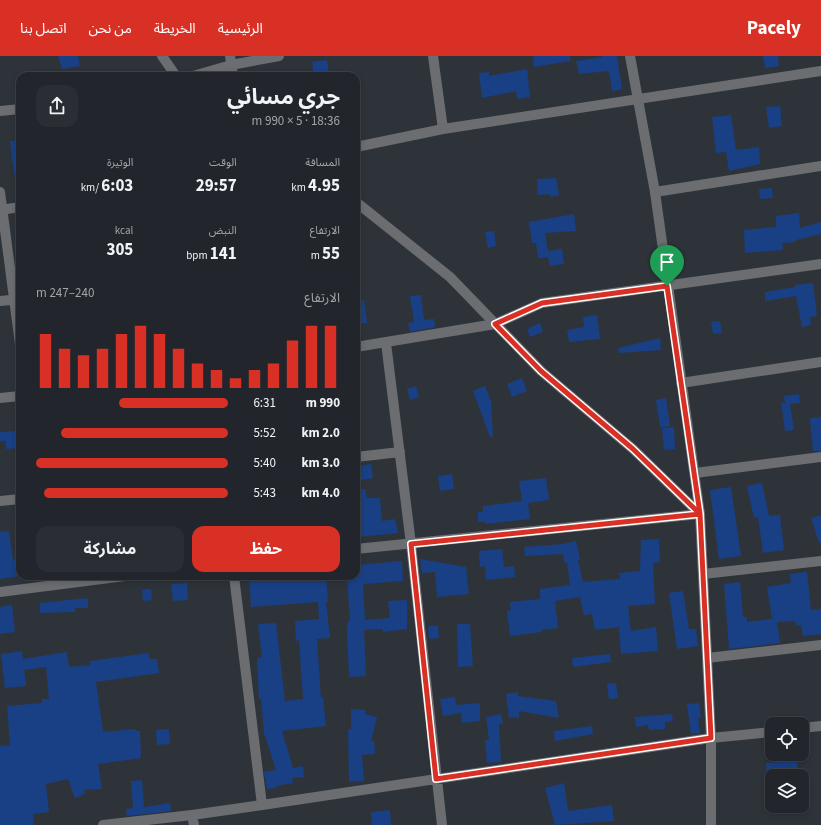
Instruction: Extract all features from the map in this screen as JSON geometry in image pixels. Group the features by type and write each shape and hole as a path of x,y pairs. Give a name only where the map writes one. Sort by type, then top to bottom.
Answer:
{"street":[{"path":"162,56 173,72"},
{"path":"203,72 231,61 279,56"},
{"path":"433,56 443,129"},
{"path":"630,56 654,192 700,514 711,738 711,825"},
{"path":"231,61 232,72"},
{"path":"360,145 443,129 821,71"},
{"path":"0,111 16,109"},
{"path":"654,192 821,166"},
{"path":"0,192 1,209 16,293"},
{"path":"360,205 450,277 541,371 633,449 700,514"},
{"path":"1,209 16,207"},
{"path":"360,346 495,324 542,303 821,264"},
{"path":"0,301 16,299"},
{"path":"386,343 411,544 442,825"},
{"path":"681,383 821,362"},
{"path":"0,398 16,396"},
{"path":"360,457 400,452"},
{"path":"695,473 821,456"},
{"path":"0,501 16,499"},
{"path":"360,549 700,514"},
{"path":"703,574 821,561"},
{"path":"0,592 51,581 66,580"},
{"path":"234,580 262,805"},
{"path":"707,658 821,645"},
{"path":"809,727 821,726"},
{"path":"103,825 193,820 262,805 711,738 765,733"}],"building":[{"path":"58,56 78,56 80,66 62,69"},
{"path":"533,56 570,56 570,61 534,67"},
{"path":"602,56 617,56 622,89 612,91 609,71 579,74 576,61"},
{"path":"763,56 778,56 779,66 765,68"},
{"path":"327,60 328,72 313,72 312,62"},
{"path":"527,69 530,97 517,99 516,91 482,98 479,73 489,72 489,76"},
{"path":"780,106 782,126 769,128 766,107"},
{"path":"731,115 736,150 759,147 760,164 729,171 726,152 716,153 712,117"},
{"path":"16,140 16,175 14,175 10,141"},
{"path":"556,178 559,195 550,197 550,194 538,195 537,179"},
{"path":"772,188 773,198 760,199 759,189"},
{"path":"799,213 800,228 821,222 821,234 796,240 796,242 782,243 783,250 745,253 744,230 776,227 776,216"},
{"path":"574,214 576,231 545,233 548,251 562,249 564,264 550,266 548,257 538,258 536,243 532,243 529,222"},
{"path":"494,231 496,246 488,248 485,232"},
{"path":"813,283 817,316 810,317 811,325 802,327 796,296 765,301 765,292 795,287 795,285"},
{"path":"421,295 424,320 434,319 435,327 410,332 408,323 414,322 410,296"},
{"path":"360,300 364,300 367,323 360,324"},
{"path":"597,315 600,339 569,342 567,330 584,327 583,317"},
{"path":"720,321 722,333 713,334 711,322"},
{"path":"540,323 543,332 530,337 527,329"},
{"path":"660,338 661,350 619,353 618,348"},
{"path":"522,378 527,391 512,397 507,384"},
{"path":"416,386 419,397 410,400 407,389"},
{"path":"485,386 491,402 493,436 490,437 473,391"},
{"path":"799,394 800,403 790,404 794,430 785,431 781,402 785,403 784,396"},
{"path":"666,398 670,426 660,427 656,400"},
{"path":"821,417 821,451 813,451 810,418"},
{"path":"674,427 675,449 664,450 662,428"},
{"path":"16,431 16,448 6,449 6,441 0,441 0,432"},
{"path":"371,464 373,478 361,480 360,466"},
{"path":"452,474 454,489 440,491 438,476"},
{"path":"546,478 549,500 528,503 530,519 485,524 485,522 478,522 478,512 483,512 483,506 522,501 519,481"},
{"path":"762,483 769,516 780,515 784,550 763,553 758,517 754,518 747,486"},
{"path":"731,487 741,556 719,559 710,490"},
{"path":"360,489 365,489 367,498 380,498 382,521 395,519 398,533 360,537"},
{"path":"821,515 821,543 819,543 811,518"},
{"path":"9,531 13,560 16,560 16,577 0,579 0,532"},
{"path":"659,539 660,562 653,563 655,604 628,606 631,631 656,627 658,651 621,654 619,627 595,630 592,614 584,615 580,597 555,601 558,628 541,630 542,632 510,636 507,611 511,610 510,602 540,599 540,589 570,585 567,562 564,563 563,554 525,556 524,547 563,544 576,541 580,560 578,560 583,582 620,579 619,573 640,571 641,540"},
{"path":"502,549 504,567 514,566 515,577 486,580 485,566 480,567 479,551"},
{"path":"420,559 466,567 469,594 437,597 435,572 422,573"},
{"path":"402,561 403,581 363,584 365,620 390,618 388,601 407,600 407,629 383,632 383,629 364,630 366,676 349,677 347,632 348,621 350,621 347,580 360,580 360,565"},
{"path":"807,572 811,610 821,609 821,634 803,636 801,625 796,626 795,621 777,622 780,643 729,649 724,584 740,582 743,617 747,617 747,622 772,619 767,587 791,583 790,574"},
{"path":"249,580 326,580 328,602 326,602 330,638 317,639 321,698 323,697 326,726 282,731 293,768 303,766 304,777 292,778 293,783 276,786 276,788 267,789 264,772 276,770 264,733 261,699 259,699 257,658 262,657 258,624 276,623 285,701 303,699 299,640 296,641 295,621 319,619 318,602 251,607"},
{"path":"187,583 188,600 173,601 171,584"},
{"path":"151,589 152,600 143,601 142,590"},
{"path":"683,591 689,629 696,629 698,646 677,649 669,593"},
{"path":"88,598 88,608 75,608 75,612 40,613 40,603"},
{"path":"12,605 15,632 0,634 0,607"},
{"path":"457,624 470,624 473,666 458,667"},
{"path":"428,626 438,626 439,638 429,639"},
{"path":"22,651 23,659 67,652 69,667 90,665 90,661 149,653 150,659 157,659 159,673 96,682 103,732 136,729 136,731 140,731 141,758 98,764 102,789 84,790 85,794 75,798 68,779 46,784 49,812 33,814 34,825 0,825 0,746 10,745 7,706 42,703 42,699 49,699 46,667 24,670 26,686 5,688 1,654"},
{"path":"610,654 611,662 573,667 572,658"},
{"path":"616,683 618,698 609,699 607,684"},
{"path":"518,692 518,696 556,701 559,718 519,711 519,718 509,717 506,694"},
{"path":"455,697 456,705 480,703 480,721 462,723 461,713 443,716 440,699"},
{"path":"699,703 701,718 698,718 700,733 691,734 687,704"},
{"path":"351,709 365,710 365,714 377,717 371,741 374,740 375,754 362,755 364,781 349,782 348,729 351,729"},
{"path":"501,714 503,724 499,724 501,762 487,763 485,740 489,740 486,717"},
{"path":"672,714 673,721 665,722 665,729 649,730 648,725 636,727 635,717"},
{"path":"592,726 593,734 555,741 554,731"},
{"path":"169,729 170,744 157,745 156,730"},
{"path":"797,761 798,769 766,769 766,763"},
{"path":"142,780 144,807 170,803 171,811 127,816 126,809 133,808 131,781"},
{"path":"564,783 568,811 612,805 614,821 555,825 545,788"},
{"path":"390,810 391,825 372,825 371,812"}],"route":[{"path":"667,286 542,303 495,324 541,371 633,449 700,514 411,544 436,779 711,738 700,514 667,286"}]}
